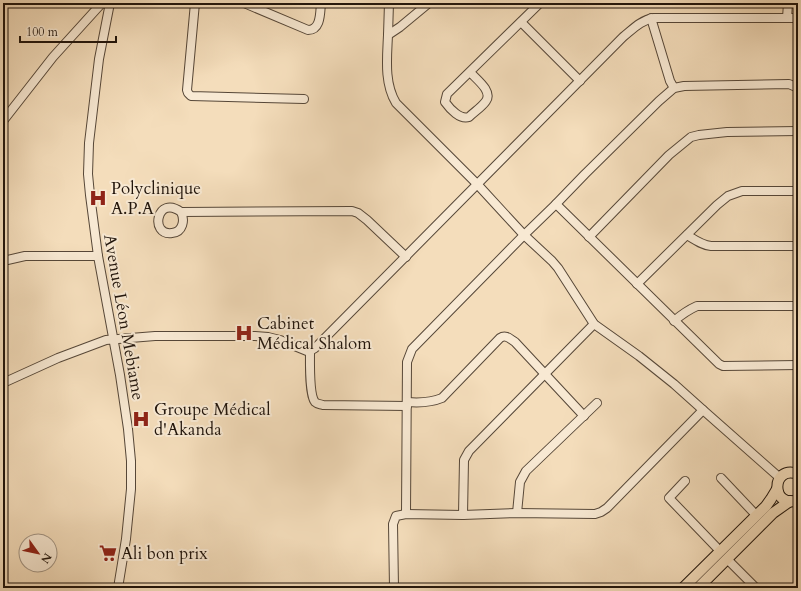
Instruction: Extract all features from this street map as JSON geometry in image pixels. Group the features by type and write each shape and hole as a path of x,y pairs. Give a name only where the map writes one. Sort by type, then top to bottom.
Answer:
{"main road":[{"path":"794,500 786,500 782,498 778,494 777,484 780,478 786,473 797,472"},
{"path":"683,588 756,515 771,499 777,489"},
{"path":"698,588 773,512 794,500"}],"street":[{"path":"3,121 53,58 102,3"},
{"name":"Avenue Léon Mebiame","path":"110,3 99,59 89,148 88,174 98,256 114,339 128,429 131,461 131,488 126,539 118,588"},
{"path":"195,3 187,90 190,95 304,99"},
{"path":"244,3 308,30 313,29 318,24 321,3"},
{"path":"388,3 387,68 389,87 396,103 478,185 524,235 552,261 594,324 639,356 674,384 780,478"},
{"path":"388,35 429,3"},
{"path":"470,72 487,91 488,96 486,101 466,118 461,117 448,106 446,102 447,94 540,3"},
{"path":"787,18 788,3"},
{"path":"3,384 58,358 106,340 114,339 155,336 255,336 280,340 310,351 315,348 478,185 623,37 641,22 651,18 798,18"},
{"path":"651,18 670,81 674,88"},
{"path":"521,22 580,81"},
{"path":"406,514 407,362 412,349 668,92 674,88 684,86 789,84 798,88"},
{"path":"589,237 669,155 691,137 727,132 798,131"},
{"path":"637,284 728,196 742,192 798,191"},
{"path":"556,204 718,364 723,366 798,365"},
{"path":"181,212 358,213 406,257"},
{"path":"687,235 705,245 711,246 798,246"},
{"path":"3,261 24,256 98,256"},
{"path":"674,321 697,306 798,306"},
{"path":"463,515 464,460 469,451 594,324"},
{"path":"310,351 311,394 315,402 318,404 425,403 442,398 500,338 506,336 515,342 584,416"},
{"path":"517,513 522,476 597,403"},
{"path":"394,588 393,524 396,516 406,514 595,514 601,512 607,508 703,410"},
{"path":"721,478 756,515"},
{"path":"685,481 669,498 720,550"},
{"path":"727,559 756,588"}],"place":[{"name":"Polyclinique A.P.A","path":"98,198"},
{"name":"Cabinet Médical Shalom","path":"244,333"},
{"name":"Groupe Médical d'Akanda","path":"141,419"},
{"name":"Ali bon prix","path":"108,553"}]}
